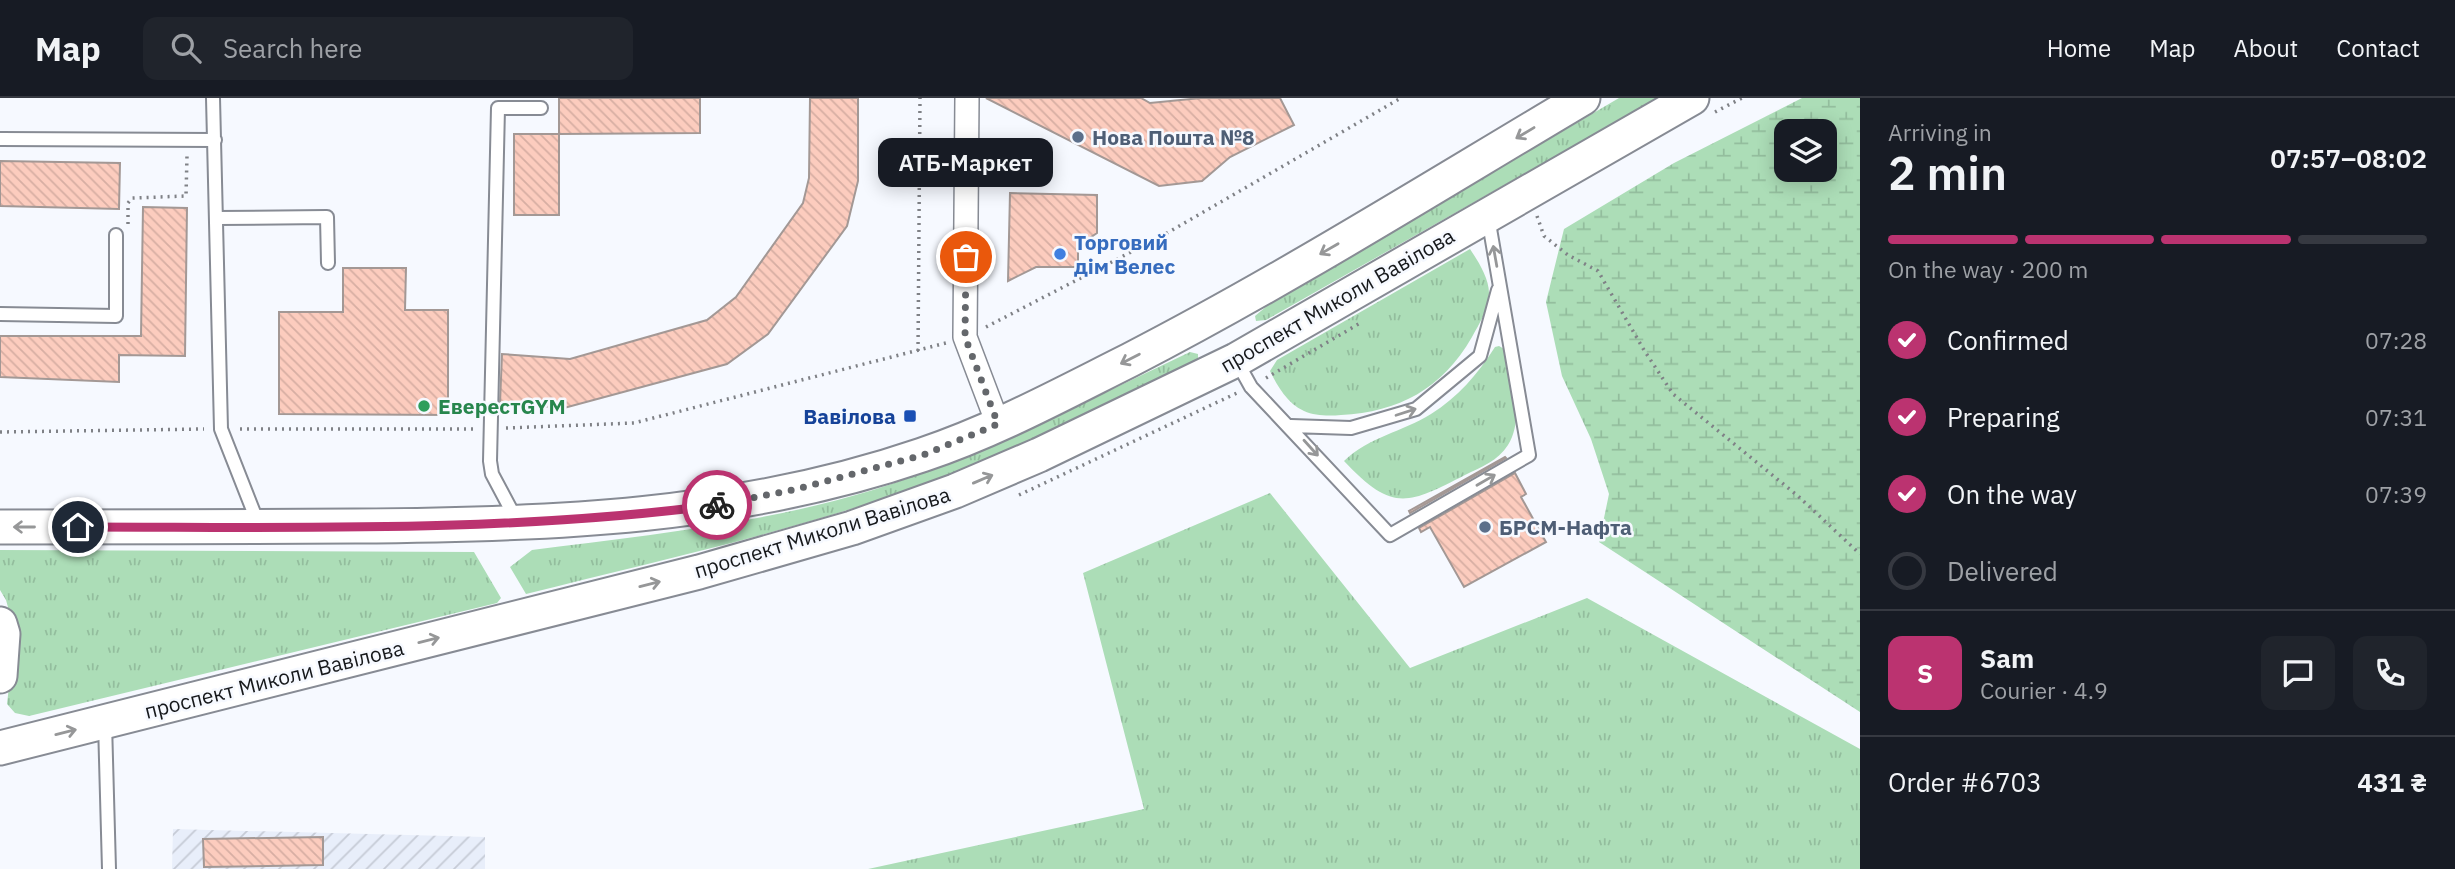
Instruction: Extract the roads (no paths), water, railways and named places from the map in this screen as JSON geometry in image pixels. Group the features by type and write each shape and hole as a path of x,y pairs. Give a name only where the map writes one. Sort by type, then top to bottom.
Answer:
{"main road":[{"path":"0,527 519,525 703,507 797,489 923,455 998,424 1212,317 1583,98"},
{"name":"проспект Миколи Вавілова","path":"0,748 699,572 852,528 984,479 1236,360 1692,98"},
{"path":"1212,317 1236,360"},
{"path":"0,624 3,634 0,676"}],"street":[{"path":"967,98 965,337 998,424"}],"lane":[{"path":"214,98 221,429 259,527"},
{"path":"519,525 492,474 490,461 498,108 541,108"},
{"path":"0,139 215,140"},
{"path":"1236,360 1251,387 1291,426 1390,535 1529,456 1488,215"},
{"path":"217,218 327,217 328,263"},
{"path":"0,314 117,316 117,235"},
{"path":"1291,426 1351,428 1416,409 1480,356 1500,284"},
{"path":"105,722 109,869"}],"place":[{"name":"Нова Пошта №8","path":"1078,137"},
{"name":"Торговий дім Велес","path":"1060,254"},
{"name":"АТБ-Маркет","path":"966,257"},
{"name":"ЕверестGYM","path":"424,406"},
{"name":"Вавілова","path":"910,416"},
{"name":"БРСМ-Нафта","path":"1485,527"}]}
